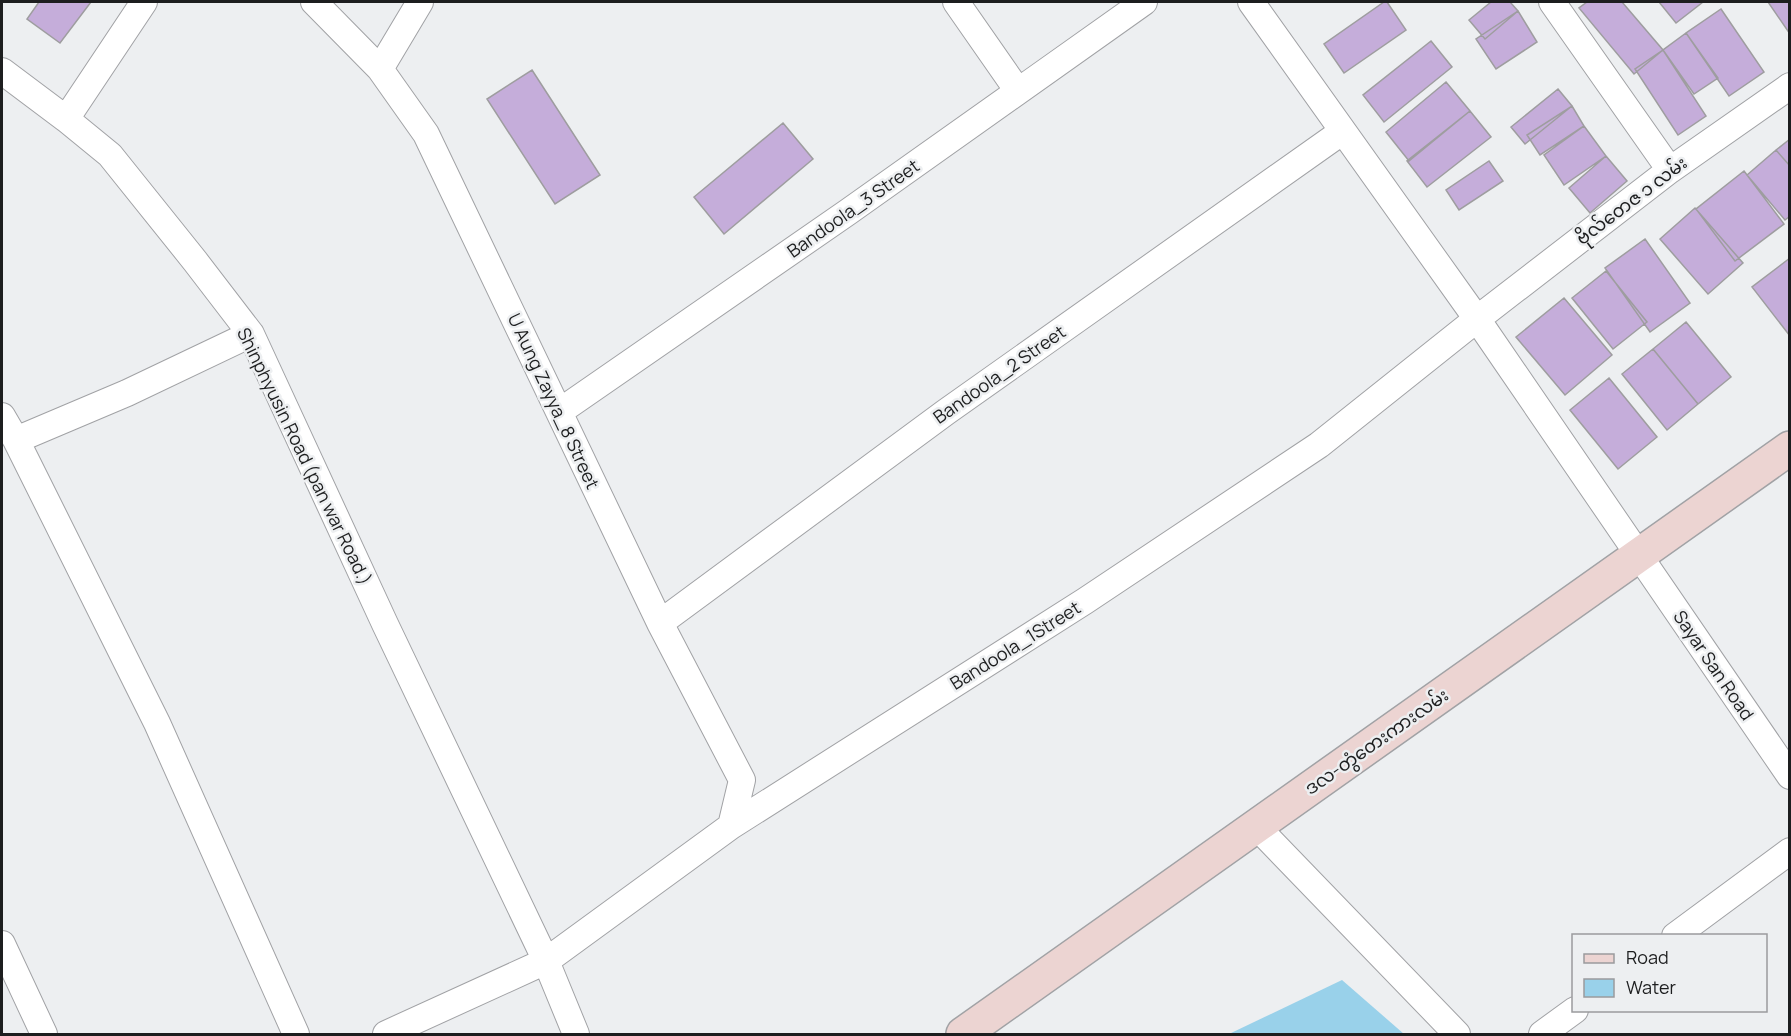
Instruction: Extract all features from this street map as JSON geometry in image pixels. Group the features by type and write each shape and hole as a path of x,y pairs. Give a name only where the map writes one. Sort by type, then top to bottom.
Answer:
{"main road":[{"name":"ဒလ-တွံတေးကားလမ်း","path":"963,1035 1790,448"}],"street":[{"path":"66,119 144,2"},
{"name":"U Aung Zayya_8 Street","path":"314,2 380,69 426,134 660,623 742,780 731,826"},
{"path":"380,69 420,2"},
{"path":"956,2 1018,91"},
{"name":"Bandoola_3 Street","path":"559,412 838,219 1144,2"},
{"name":"Sayar San Road","path":"1251,2 1477,319 1790,776"},
{"path":"1552,2 1670,170"},
{"name":"Shinphyusin Road (pan war Road.)","path":"2,71 110,155 250,334 546,961 576,1035"},
{"name":"ဗိုလ်တေဇ ၁ လမ်း","path":"1477,319 1670,170 1790,86"},
{"name":"Bandoola_2 Street","path":"660,623 946,412 1343,130"},
{"name":"Bandoola_1Street","path":"386,1035 546,961 731,826 1085,601 1319,445 1477,319"},
{"path":"16,440 127,393 250,334"},
{"path":"2,416 157,723 296,1035"},
{"path":"1256,826 1457,1035"},
{"path":"1678,934 1790,851"},
{"path":"2,944 8,974 44,1035"},
{"path":"1542,1035 1574,1012"}],"water":[{"path":"1342,980 1404,1034 1229,1034"}],"building":[{"path":"39,2 91,2 60,43 27,19"},
{"path":"1387,2 1406,30 1344,73 1324,44"},
{"path":"1491,2 1510,2 1518,11 1485,39 1469,20"},
{"path":"1587,2 1622,2 1663,50 1634,74 1579,8"},
{"path":"1659,2 1703,2 1676,23"},
{"path":"1768,2 1790,2 1790,34"},
{"path":"1721,9 1764,72 1729,96 1686,33"},
{"path":"1518,11 1537,42 1496,69 1476,39"},
{"path":"1686,33 1718,78 1694,94 1663,50"},
{"path":"1431,41 1452,67 1384,122 1363,95"},
{"path":"1663,50 1706,116 1678,135 1635,69"},
{"path":"532,70 600,175 555,204 487,99"},
{"path":"1446,82 1470,111 1409,161 1386,132"},
{"path":"1558,89 1572,106 1525,144 1511,127"},
{"path":"1572,106 1584,126 1540,155 1527,135"},
{"path":"1470,111 1491,137 1427,187 1407,161"},
{"path":"783,123 813,159 724,234 694,197"},
{"path":"1584,126 1606,156 1564,185 1544,155"},
{"path":"1790,139 1790,166 1776,150"},
{"path":"1776,150 1790,166 1790,216 1785,220 1747,175"},
{"path":"1606,156 1627,181 1590,213 1569,188"},
{"path":"1489,161 1503,181 1459,210 1446,190"},
{"path":"1744,171 1784,224 1735,261 1696,209"},
{"path":"1695,208 1743,263 1708,294 1660,239"},
{"path":"1645,239 1690,303 1650,332 1605,268"},
{"path":"1790,258 1790,336 1752,287"},
{"path":"1606,271 1647,322 1613,349 1572,298"},
{"path":"1564,298 1612,355 1565,395 1516,337"},
{"path":"1686,322 1731,377 1698,404 1653,349"},
{"path":"1653,349 1698,404 1667,430 1622,374"},
{"path":"1609,378 1657,437 1618,469 1570,410"}]}
